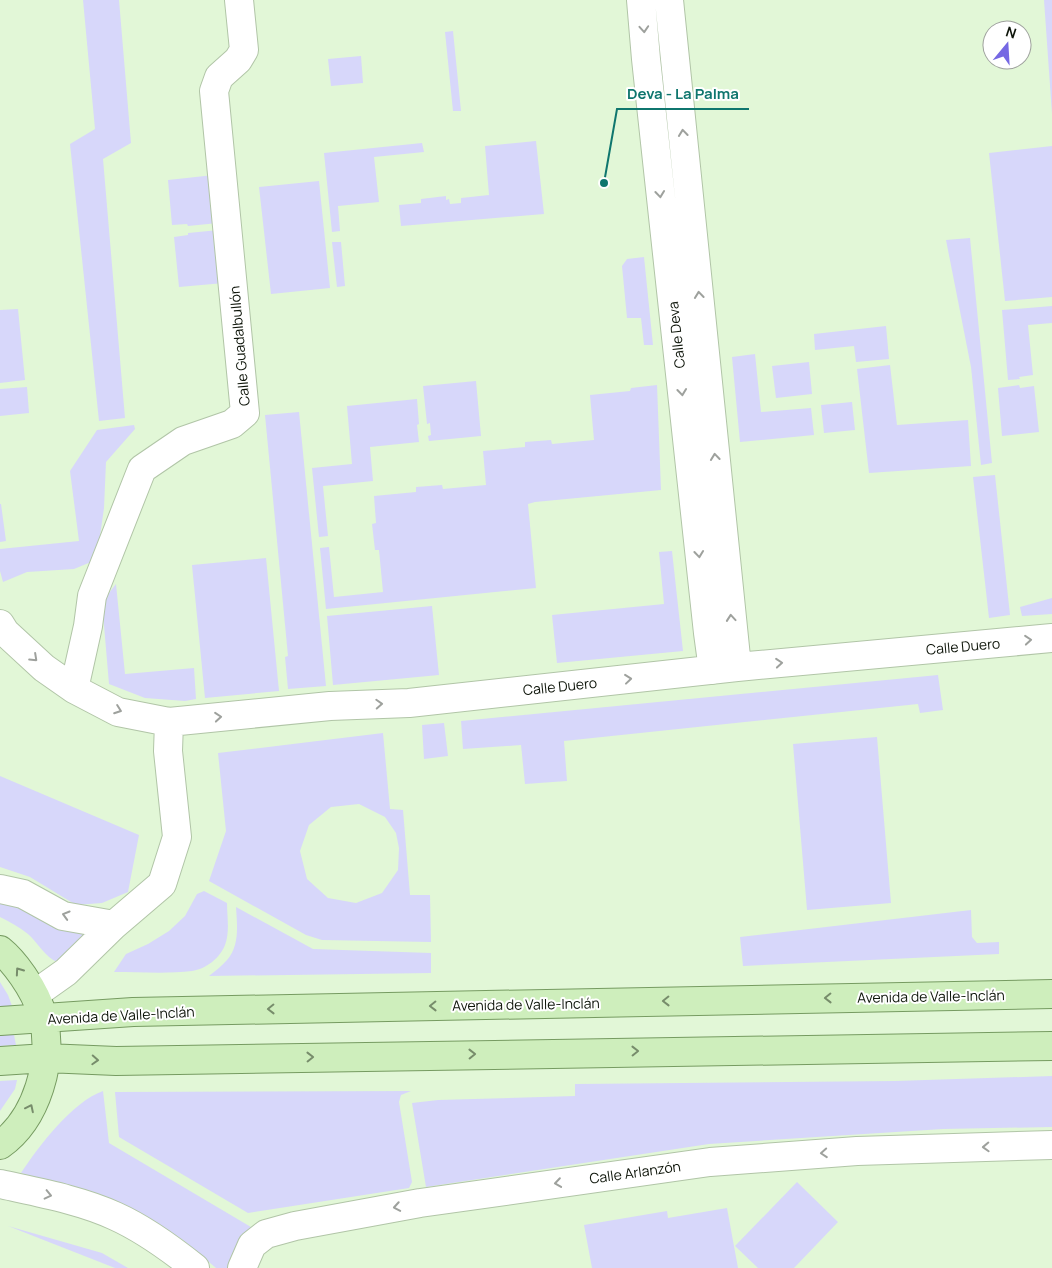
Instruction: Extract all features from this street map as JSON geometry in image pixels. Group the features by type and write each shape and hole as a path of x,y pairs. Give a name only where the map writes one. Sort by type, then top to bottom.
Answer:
{"main road":[{"path":"0,950 10,957 39,1006 46,1058 40,1089 26,1118 0,1146"},
{"name":"Avenida de Valle-Inclán","path":"0,1021 39,1006 153,1012 1052,994"},
{"path":"0,1061 46,1058 116,1061 685,1050 1052,1046"}],"street":[{"name":"Calle Guadalbullón","path":"74,689 88,626 92,596 142,469 183,441 232,424 245,413 214,91 219,77 238,60 244,50 240,0"},
{"name":"Calle Deva","path":"642,0 646,58 708,633 725,668"},
{"name":"Calle Deva","path":"669,0 725,668"},
{"name":"Calle Duero","path":"0,624 5,632 44,668 74,689 118,712 169,722 330,706 409,703 725,668 1052,638"},
{"path":"39,1006 66,972 114,925 162,884 177,837 168,751 169,722"},
{"path":"0,889 23,894 63,916 114,925"},
{"name":"Calle Arlanzón","path":"242,1268 252,1245 266,1234 295,1226 420,1203 710,1162 857,1151 1052,1145"},
{"path":"0,1184 67,1200 114,1215 163,1242 195,1268"}],"shaded area":[{"path":"83,0 119,0 131,143 103,159 125,418 99,421 70,144 95,129"},
{"path":"1044,0 1052,0 1052,114"},
{"path":"453,31 461,111 453,111 445,32"},
{"path":"361,56 363,83 331,86 328,59"},
{"path":"536,141 544,214 401,226 399,205 421,203 421,199 446,196 446,200 449,199 450,204 461,203 461,198 489,195 485,146"},
{"path":"422,143 424,152 374,157 379,202 338,206 340,231 332,232 324,153"},
{"path":"1052,146 1052,297 1005,301 989,153"},
{"path":"214,175 218,223 188,226 187,224 172,225 168,180"},
{"path":"319,181 330,288 271,294 259,187"},
{"path":"219,230 224,283 179,287 174,237 188,235 188,233"},
{"path":"970,238 992,463 981,465 971,367 946,240"},
{"path":"332,242 341,242 345,286 337,287"},
{"path":"644,257 653,345 644,345 641,318 627,318 622,266 627,259"},
{"path":"1052,306 1052,323 1028,325 1033,375 1008,380 1002,310"},
{"path":"18,309 25,380 0,383 0,310"},
{"path":"886,326 889,359 856,362 854,346 815,350 814,334"},
{"path":"755,354 761,412 811,408 814,435 740,442 732,357"},
{"path":"809,362 812,394 776,398 772,366"},
{"path":"890,365 897,425 968,420 971,466 869,473 857,369"},
{"path":"476,381 481,436 429,441 428,436 431,435 430,423 427,424 423,386"},
{"path":"657,385 661,490 528,504 536,588 326,609 320,548 329,547 334,597 383,592 379,550 375,550 372,524 376,523 374,496 416,492 416,487 442,485 443,489 486,485 483,451 525,447 525,442 551,440 552,444 594,440 590,395 630,391 631,388"},
{"path":"1019,385 1020,388 1034,386 1039,432 1002,436 998,388"},
{"path":"27,387 29,413 0,416 0,389"},
{"path":"417,399 419,442 370,447 373,481 323,486 328,536 319,537 312,468 352,464 347,406"},
{"path":"852,402 855,430 824,433 821,405"},
{"path":"299,412 326,686 288,689 285,657 288,656 265,415"},
{"path":"134,425 135,429 106,462 104,508 99,543 91,562 74,569 27,572 3,582 0,571 0,549 79,541 70,471 97,430"},
{"path":"995,475 1010,615 989,618 973,477"},
{"path":"0,504 6,541 0,542"},
{"path":"672,551 683,651 557,663 552,615 664,604 659,552"},
{"path":"266,558 279,691 205,698 192,565"},
{"path":"116,584 125,674 194,668 196,699 185,701 145,698 109,684 102,602"},
{"path":"1052,598 1052,614 1022,616 1020,607"},
{"path":"432,606 439,675 333,685 327,616"},
{"path":"938,675 943,710 920,713 918,704 564,741 567,781 525,784 521,745 463,749 461,721"},
{"path":"444,723 448,756 424,759 422,725"},
{"path":"383,733 390,809 403,810 410,895 430,895 431,942 322,940 306,935 209,881 226,831 218,753","holes":["359,804 385,817 396,833 399,848 398,870 382,893 356,903 328,898 307,879 300,851 309,825 331,807"]},
{"path":"877,737 891,903 807,910 793,744"},
{"path":"0,776 139,835 128,892 102,903 76,905 30,877 0,867"},
{"path":"204,891 227,903 227,940 223,950 216,958 202,968 192,971 164,973 114,972 126,954 148,944 169,931 185,916 197,894"},
{"path":"0,896 89,933 57,962 45,953 28,934 0,917"},
{"path":"236,907 313,949 431,953 431,973 209,976 225,962 234,948 237,935"},
{"path":"971,910 972,937 977,943 999,942 999,954 743,966 740,937"},
{"path":"0,982 8,995 12,1006 0,1006"},
{"path":"0,1035 14,1035 16,1045 0,1046"},
{"path":"1052,1076 1052,1127 943,1129 709,1144 426,1187 412,1103 438,1100 575,1096 575,1084 895,1081"},
{"path":"17,1080 15,1089 0,1111 0,1081"},
{"path":"103,1091 109,1143 256,1230 237,1268 216,1268 183,1240 147,1218 93,1194 21,1173 37,1150 68,1115 91,1097"},
{"path":"411,1091 401,1095 399,1102 412,1182 409,1188 248,1213 119,1137 115,1092"},
{"path":"797,1182 838,1222 794,1268 758,1268 735,1246"},
{"path":"727,1208 738,1268 592,1268 584,1225 667,1211 668,1218"},
{"path":"8,1226 102,1253 128,1268 115,1268"}],"place":[{"name":"Deva - La Palma","path":"604,183"}]}
